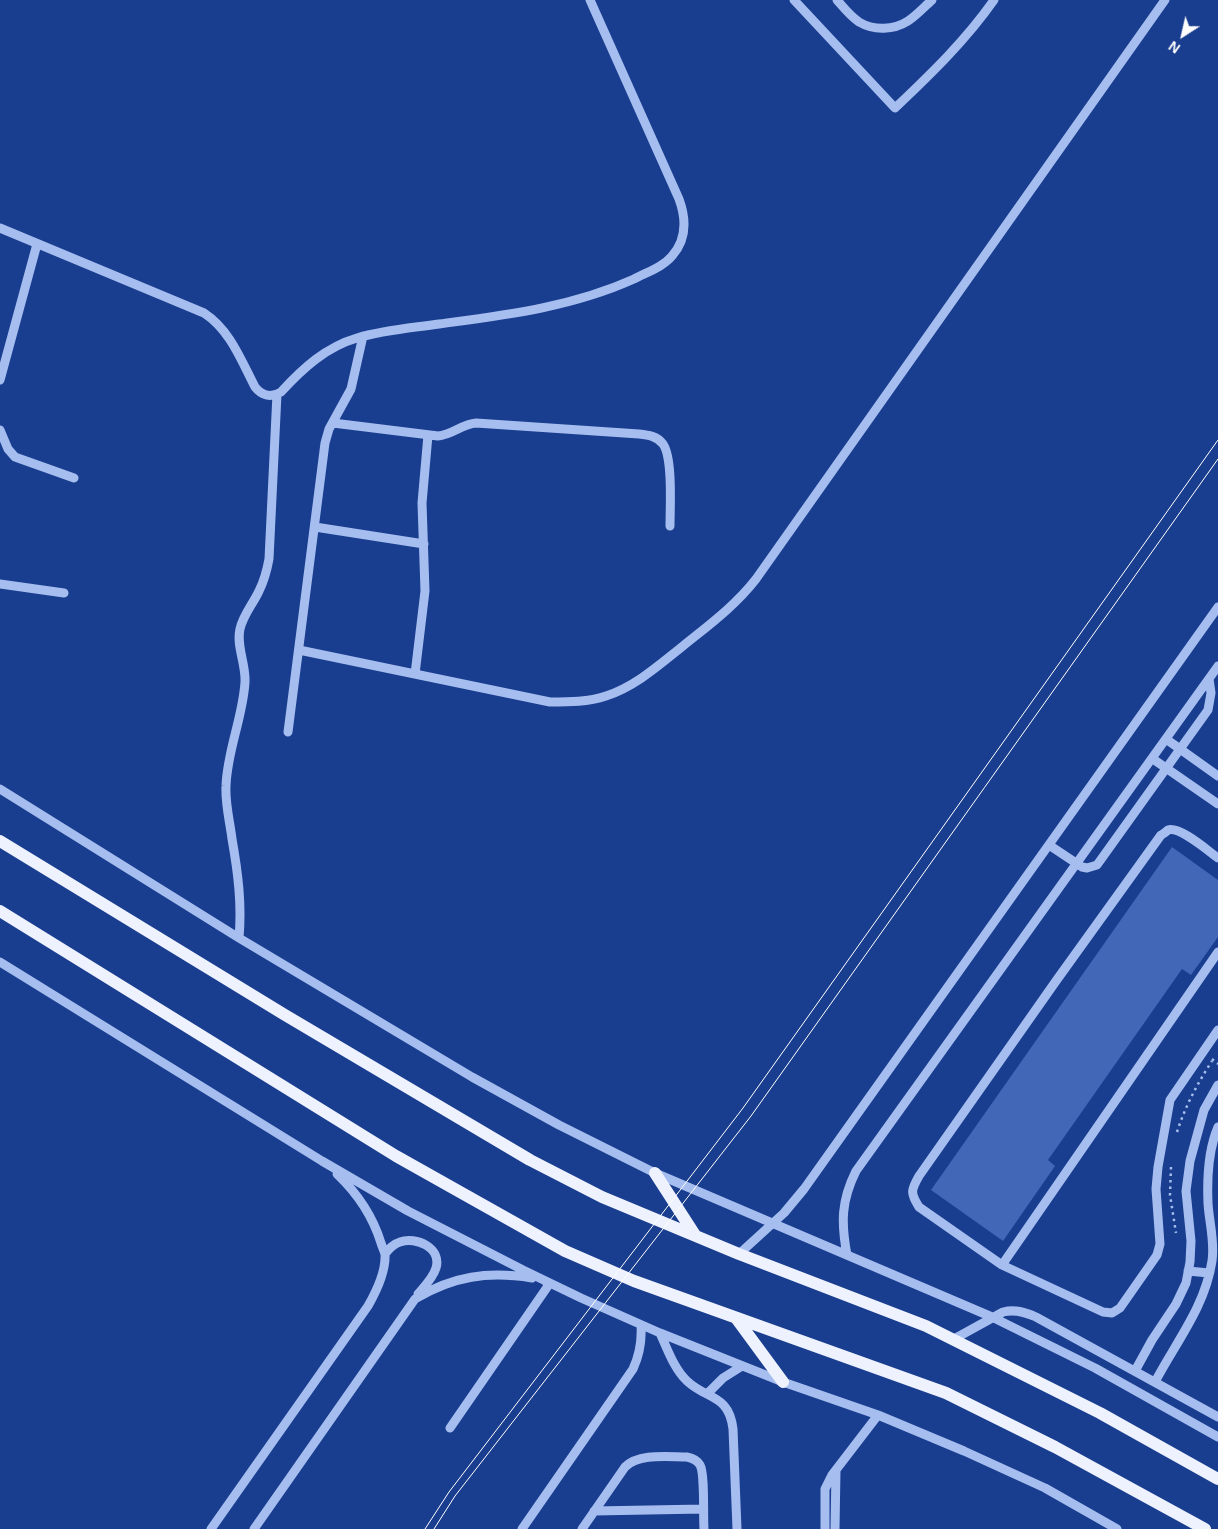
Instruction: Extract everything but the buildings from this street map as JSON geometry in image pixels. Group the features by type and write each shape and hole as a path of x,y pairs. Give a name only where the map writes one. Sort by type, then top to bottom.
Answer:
{"main road":[{"path":"0,841 285,1015 530,1160 602,1197 739,1254 926,1326 1100,1413 1218,1479"},
{"path":"0,911 396,1156 565,1251 634,1281 946,1393 1055,1447 1205,1529"},
{"path":"656,1173 695,1235"},
{"path":"736,1318 783,1382"}],"street":[{"path":"0,228 212,318 225,332 258,391 267,395 277,394 311,362 325,352 340,344 363,336 527,312 592,295 659,266 672,256 679,246 685,222 683,210 590,0"},
{"path":"794,0 895,108 964,39 994,0"},
{"path":"837,0 860,23 884,29 896,27 907,22 932,0"},
{"path":"299,650 550,702 578,702 605,696 631,685 654,670 724,613 746,591 1165,0"},
{"path":"0,380 37,244"},
{"path":"288,732 325,444 350,389 363,336"},
{"path":"239,938 240,886 228,814 226,788 229,762 245,683 239,638 240,630 242,622 264,580 269,559 277,394"},
{"path":"333,423 438,436 446,435 466,424 476,422 653,436 660,440 669,459 670,526"},
{"path":"0,430 10,452 15,457 74,478"},
{"path":"415,674 425,597 422,503 428,435"},
{"path":"315,527 424,544"},
{"path":"0,584 64,593"},
{"path":"739,1254 773,1224 794,1202 1218,607"},
{"path":"847,1255 842,1223 843,1210 846,1196 856,1171 1218,666"},
{"path":"1049,845 1077,864 1087,868 1097,865 1208,710 1212,693 1209,679"},
{"path":"1166,740 1218,776"},
{"path":"1153,759 1218,804"},
{"path":"0,789 239,938 472,1077 559,1125 656,1173 992,1317 1095,1368 1218,1437"},
{"path":"1218,858 1184,834 1175,830 1168,830 1161,835 913,1187 912,1196 919,1206 1002,1265 1102,1312 1112,1313 1120,1308 1157,1255 1160,1244 1156,1189 1170,1100 1218,1030"},
{"path":"1002,1265 1218,952"},
{"path":"0,962 322,1161 416,1215 550,1283 641,1325 783,1382 878,1415 964,1451 1045,1488 1117,1529"},
{"path":"1135,1371 1152,1340 1176,1304 1186,1283 1191,1241 1186,1191 1190,1161 1204,1110 1218,1085"},
{"path":"1155,1382 1193,1317 1202,1297 1209,1273 1212,1259 1212,1231 1208,1204 1210,1158 1218,1127"},
{"path":"211,1529 368,1306 380,1279 385,1254 366,1208 346,1182 322,1161"},
{"path":"254,1529 436,1269 437,1263 433,1251 424,1244 413,1240 406,1240 394,1245 385,1254"},
{"path":"1188,1271 1209,1273"},
{"path":"415,1299 446,1283 478,1276 515,1275 550,1283"},
{"path":"450,1428 550,1283"},
{"path":"954,1339 1002,1312 1011,1310 1024,1312 1218,1417"},
{"path":"522,1529 633,1369 640,1352 641,1325"},
{"path":"660,1333 683,1377 696,1388 720,1401 726,1407 732,1421 737,1529"},
{"path":"707,1394 722,1378 742,1366"},
{"path":"826,1529 825,1489 829,1480 878,1415"},
{"path":"582,1529 625,1467 632,1460 687,1457 697,1462 702,1470 704,1529"},
{"path":"835,1529 836,1470"},
{"path":"594,1511 703,1509"}],"tram line":[{"path":"425,1529 449,1492 743,1108 1218,440"},
{"path":"434,1529 455,1496 751,1116 1218,459"}]}
